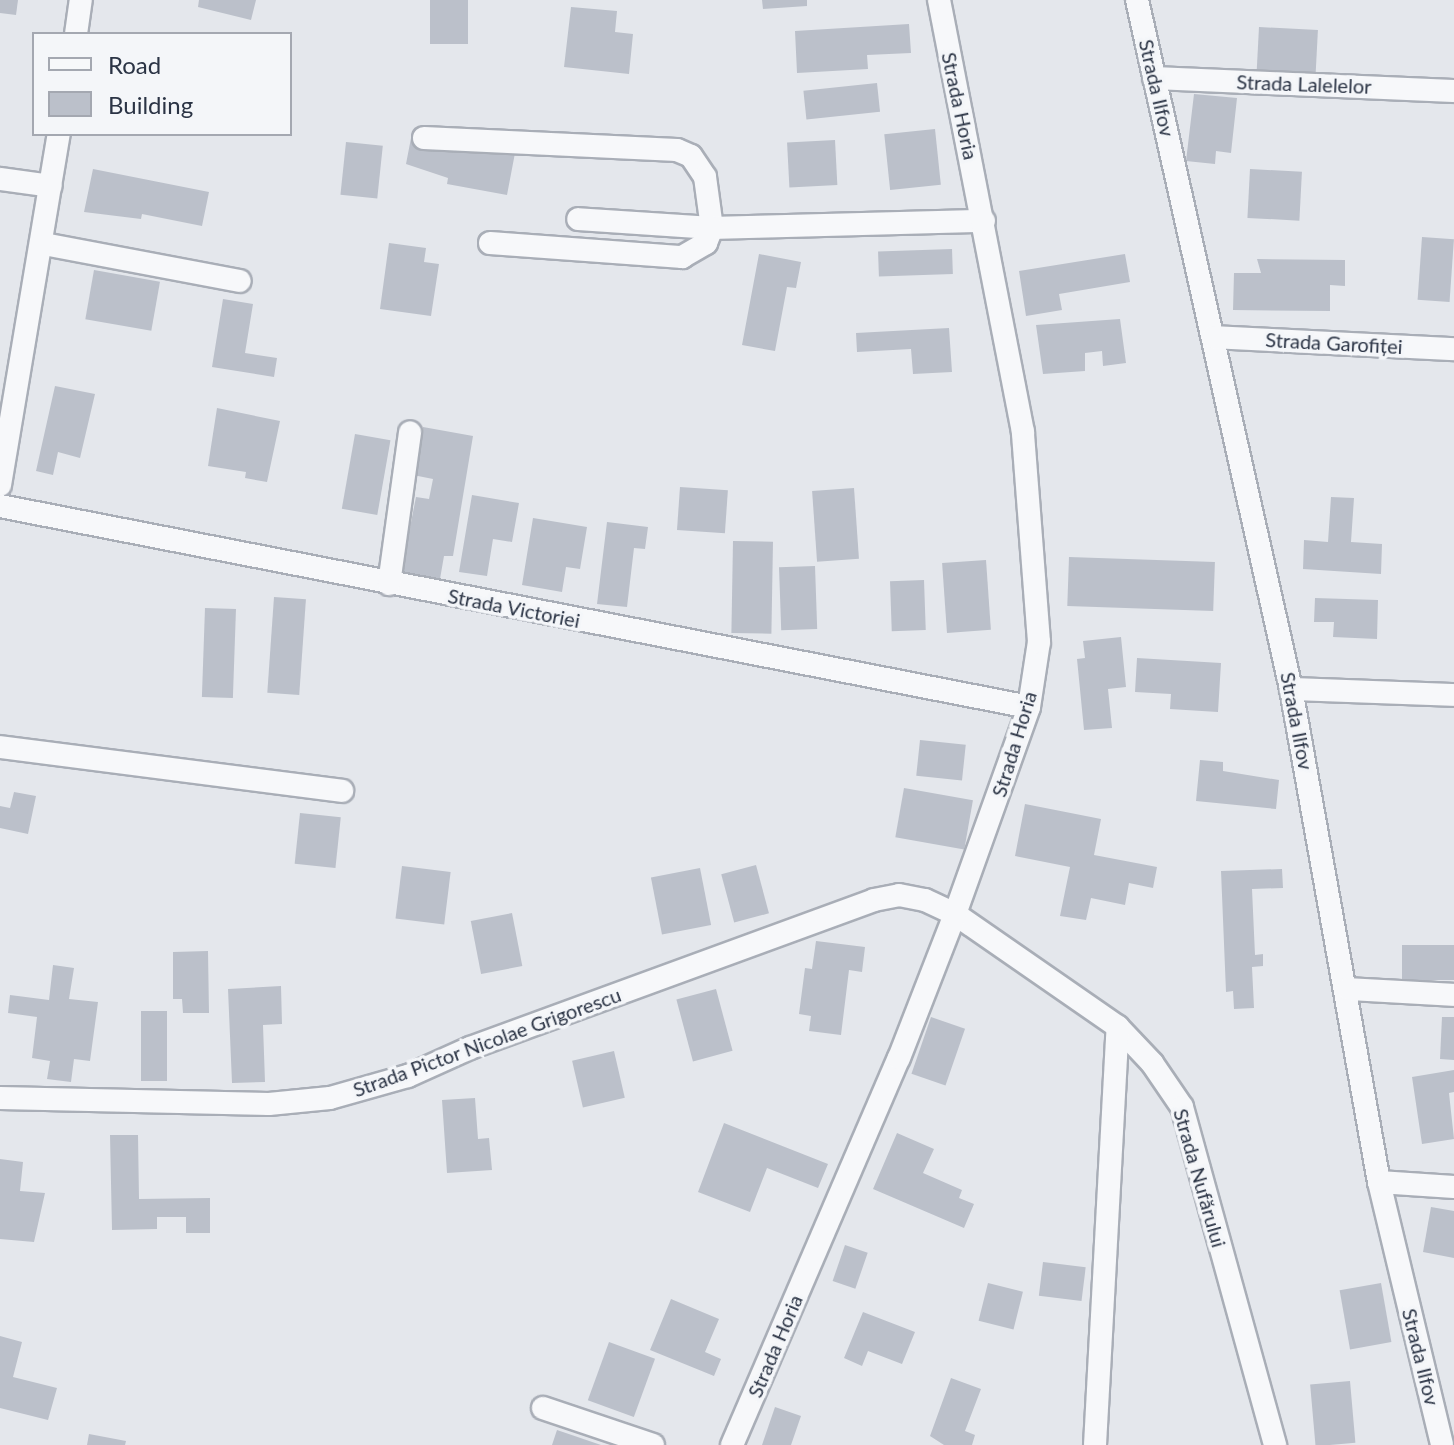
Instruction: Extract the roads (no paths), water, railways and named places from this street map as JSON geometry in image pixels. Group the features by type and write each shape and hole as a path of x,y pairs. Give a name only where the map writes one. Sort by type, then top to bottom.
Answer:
{"street":[{"path":"76,32 81,0"},
{"name":"Strada Horia","path":"732,1445 899,1058 955,914 1029,707 1039,642 1023,432 939,0"},
{"name":"Strada Ilfov","path":"1137,0 1291,689 1348,989 1379,1182 1442,1445"},
{"name":"Strada Lalelelor","path":"1154,78 1454,91"},
{"path":"0,485 44,244 59,136"},
{"path":"424,138 677,150 691,156 705,177 712,228 706,243 682,257 490,243"},
{"path":"0,179 51,186"},
{"path":"578,219 712,228 984,221"},
{"path":"44,244 240,281"},
{"name":"Strada Garofiței","path":"1213,337 1454,349"},
{"path":"389,584 410,432"},
{"name":"Strada Victoriei","path":"0,506 1029,707"},
{"path":"1291,689 1454,695"},
{"path":"0,747 342,791"},
{"name":"Strada Pictor Nicolae Grigorescu","path":"0,1098 269,1104 330,1098 408,1076 470,1048 874,900 899,895 955,914"},
{"name":"Strada Nufărului","path":"955,914 1118,1027 1152,1063 1182,1107 1275,1445"},
{"path":"1348,989 1454,995"},
{"path":"1095,1445 1118,1027"},
{"path":"1379,1182 1454,1187"},
{"path":"543,1408 653,1445"}]}
